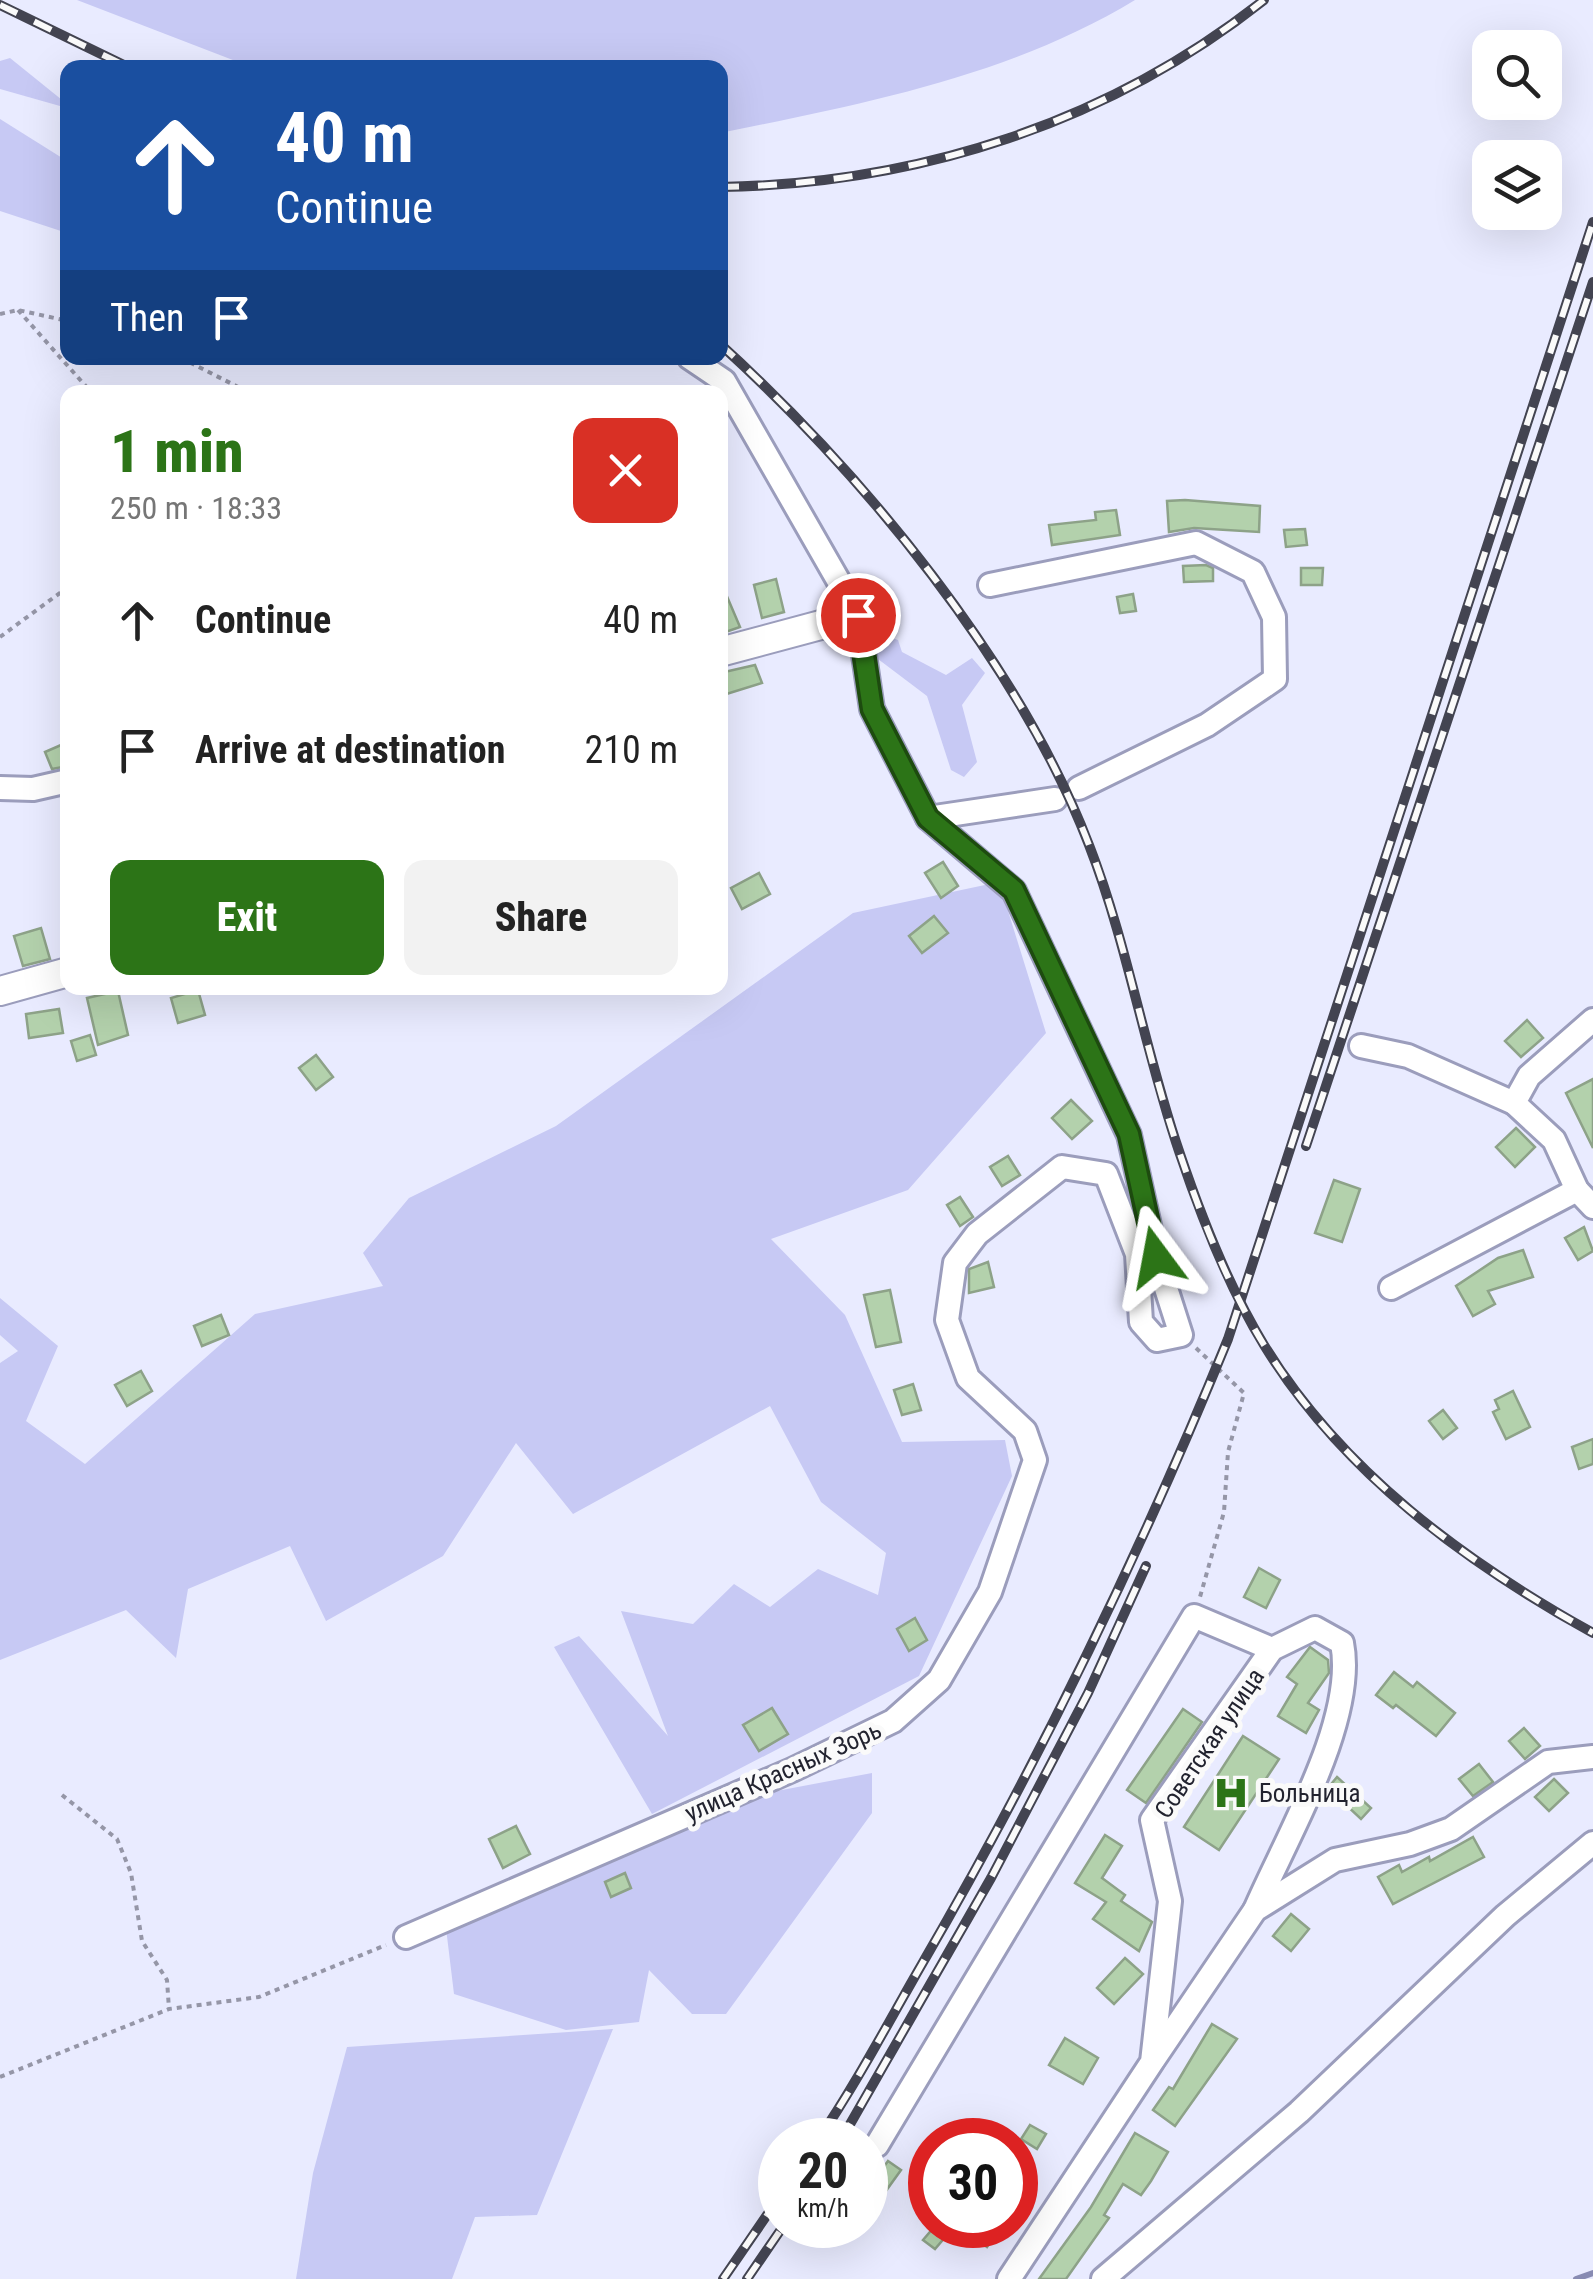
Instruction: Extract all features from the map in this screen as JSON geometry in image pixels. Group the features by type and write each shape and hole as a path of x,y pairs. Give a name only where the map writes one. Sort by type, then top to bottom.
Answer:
{"street":[{"path":"700,365 726,385"},
{"path":"728,388 858,615 872,709 928,818 1014,890 1129,1134 1156,1257 1182,1335"},
{"path":"990,584 1196,543 1253,572 1274,617 1275,679 1207,725 1080,788"},
{"path":"728,650 858,615"},
{"path":"0,788 60,783"},
{"path":"928,818 1055,799"},
{"path":"0,991 60,974"},
{"path":"1514,1103 1529,1076 1593,1020"},
{"path":"1361,1046 1408,1056 1514,1103 1554,1140 1585,1199 1391,1288"},
{"name":"улица Красных Зорь","path":"406,1937 792,1770 893,1721 940,1680 990,1592 1034,1460 1024,1431 968,1378 947,1320 956,1262 978,1234 1062,1167 1106,1174 1138,1254 1141,1322 1157,1340 1182,1335"},
{"path":"888,2127 1194,1616 1272,1649"},
{"name":"Советская улица","path":"1009,2279 1152,2062 1170,1901 1152,1820 1272,1649 1315,1628 1342,1643 1347,1669 1341,1711 1255,1910"},
{"path":"1152,2062 1255,1910 1335,1860 1410,1844 1452,1828 1548,1762 1593,1757"},
{"path":"1103,2279 1299,2112 1505,1916 1593,1843"}],"path":[{"path":"0,314 18,310 60,319"},
{"path":"18,310 60,357"},
{"path":"67,365 85,385"},
{"path":"195,365 234,385"},
{"path":"0,637 60,594"},
{"path":"1182,1335 1244,1393 1228,1452 1224,1512 1194,1616"},
{"path":"62,1794 117,1839 131,1873 142,1941 167,1980 169,2009"},
{"path":"0,2076 169,2009 260,1997 406,1937"}],"shaded area":[{"path":"77,0 1135,0 1037,49 986,68 881,98 728,131 728,60 233,60"},
{"path":"10,58 60,98 60,106 0,89 0,61"},
{"path":"0,119 60,157 60,231 0,211"},
{"path":"878,633 898,640 902,652 946,675 972,658 985,673 962,705 977,762 964,777 951,770 927,696 878,659"},
{"path":"999,882 1046,1033 908,1190 771,1239 845,1315 902,1442 1005,1440 1012,1476 919,1676 652,1814 554,1647 579,1636 668,1736 621,1611 693,1624 734,1584 770,1607 818,1569 878,1595 886,1553 821,1502 770,1406 573,1514 516,1443 443,1556 326,1621 290,1546 188,1589 176,1658 126,1610 0,1660 0,1363 18,1351 0,1335 0,1298 58,1346 26,1421 85,1464 255,1314 383,1286 363,1253 409,1198 556,1126 853,913"},
{"path":"872,1773 872,1813 726,2014 692,2014 649,1970 639,2022 566,2030 454,1994 446,1928 760,1794"},
{"path":"613,2029 537,2215 475,2217 452,2279 296,2279 313,2173 347,2047"}],"building":[{"path":"1167,501 1260,506 1259,532 1194,528 1169,532"},
{"path":"1116,510 1120,535 1052,545 1049,525 1096,520 1095,512"},
{"path":"1305,529 1307,545 1286,547 1284,530"},
{"path":"1183,566 1213,568 1213,581 1184,582"},
{"path":"1301,568 1323,568 1322,585 1301,585"},
{"path":"776,579 784,612 762,618 754,585"},
{"path":"1133,594 1136,611 1120,613 1117,597"},
{"path":"728,599 740,627 728,631"},
{"path":"755,665 762,683 728,694 728,671"},
{"path":"60,745 60,768 52,769 45,752"},
{"path":"943,862 958,886 941,898 925,873"},
{"path":"759,873 770,894 742,909 731,888"},
{"path":"934,916 948,933 922,953 909,936"},
{"path":"41,928 50,959 23,966 14,936"},
{"path":"119,995 128,1035 98,1045 87,998"},
{"path":"199,995 205,1015 178,1023 171,998"},
{"path":"59,1009 63,1033 29,1038 26,1014"},
{"path":"1527,1020 1543,1038 1521,1057 1505,1041"},
{"path":"90,1035 96,1055 77,1061 71,1041"},
{"path":"316,1055 333,1077 316,1090 299,1068"},
{"path":"1593,1079 1593,1148 1566,1093"},
{"path":"1071,1100 1092,1121 1072,1139 1052,1118"},
{"path":"1516,1128 1535,1147 1515,1167 1496,1147"},
{"path":"1008,1156 1020,1175 1002,1186 990,1167"},
{"path":"1334,1180 1360,1189 1342,1242 1315,1233"},
{"path":"960,1197 973,1217 960,1226 947,1205"},
{"path":"1584,1227 1593,1251 1578,1260 1565,1238"},
{"path":"1523,1250 1533,1277 1488,1291 1495,1304 1473,1316 1456,1286 1498,1258"},
{"path":"988,1262 994,1287 969,1293 969,1269"},
{"path":"890,1290 901,1342 876,1347 864,1295"},
{"path":"221,1315 229,1335 202,1346 194,1326"},
{"path":"141,1371 152,1391 127,1406 115,1385"},
{"path":"913,1384 921,1410 902,1415 894,1390"},
{"path":"1513,1391 1530,1427 1506,1439 1493,1412 1499,1409 1495,1400"},
{"path":"1443,1410 1457,1428 1443,1439 1429,1421"},
{"path":"1593,1439 1593,1464 1579,1469 1572,1447"},
{"path":"1259,1568 1280,1580 1266,1608 1244,1597"},
{"path":"915,1618 927,1640 909,1651 897,1629"},
{"name":"Больница","path":"1310,1647 1328,1660 1329,1673 1308,1703 1319,1710 1306,1733 1278,1716 1297,1684 1287,1677"},
{"path":"1394,1672 1413,1687 1417,1682 1455,1713 1436,1736 1396,1705 1393,1708 1376,1695"},
{"path":"772,1708 788,1734 759,1751 743,1725"},
{"path":"1183,1709 1202,1722 1146,1803 1127,1790"},
{"path":"1524,1728 1540,1746 1525,1759 1509,1741"},
{"name":"Больница","path":"1243,1736 1279,1759 1219,1850 1184,1827"},
{"path":"1479,1764 1493,1782 1473,1796 1459,1779"},
{"path":"1337,1777 1371,1808 1361,1819 1328,1788"},
{"path":"1554,1779 1568,1793 1549,1811 1535,1797"},
{"path":"516,1826 530,1854 503,1868 489,1839"},
{"path":"1105,1835 1122,1846 1102,1878 1125,1895 1121,1901 1152,1922 1139,1951 1093,1919 1106,1902 1075,1883"},
{"path":"1473,1837 1484,1857 1393,1904 1378,1877 1399,1865 1402,1872 1429,1857 1430,1861"},
{"path":"625,1873 631,1888 611,1897 605,1882"},
{"path":"1291,1914 1309,1929 1291,1951 1273,1936"},
{"path":"1125,1958 1143,1974 1114,2004 1097,1988"},
{"path":"1212,2024 1237,2039 1175,2126 1153,2110 1169,2087 1173,2089"},
{"path":"1065,2038 1098,2058 1083,2084 1049,2065"},
{"path":"1038,2130 1046,2134 1038,2147"},
{"path":"1135,2133 1168,2152 1151,2181 1141,2195 1123,2184 1104,2215 1109,2218 1066,2279 1039,2279 1091,2207"},
{"path":"888,2161 901,2170 888,2188"}],"waterway":[{"path":"1576,2279 1593,2273"}],"railway":[{"path":"728,187 867,174 938,159 1008,138 1141,81 1264,0"},
{"path":"0,5 113,60"},
{"path":"832,2118 965,1888 1047,1734 1160,1499 1228,1339 1593,222"},
{"path":"1306,1146 1593,282"},
{"path":"728,352 829,452 882,512 932,575 1022,708 1059,777 1103,883 1156,1077 1207,1227 1251,1323 1295,1391 1330,1434 1410,1510 1499,1576 1593,1633"},
{"path":"854,2118 991,1878 1088,1693 1146,1566"},
{"path":"723,2279 758,2228"},
{"path":"747,2279 768,2248"}],"place":[{"name":"Больница","path":"1231,1793"}],"route":[{"path":"858,615 872,709 928,818 999,882 1014,890 1129,1134 1156,1257"}]}
